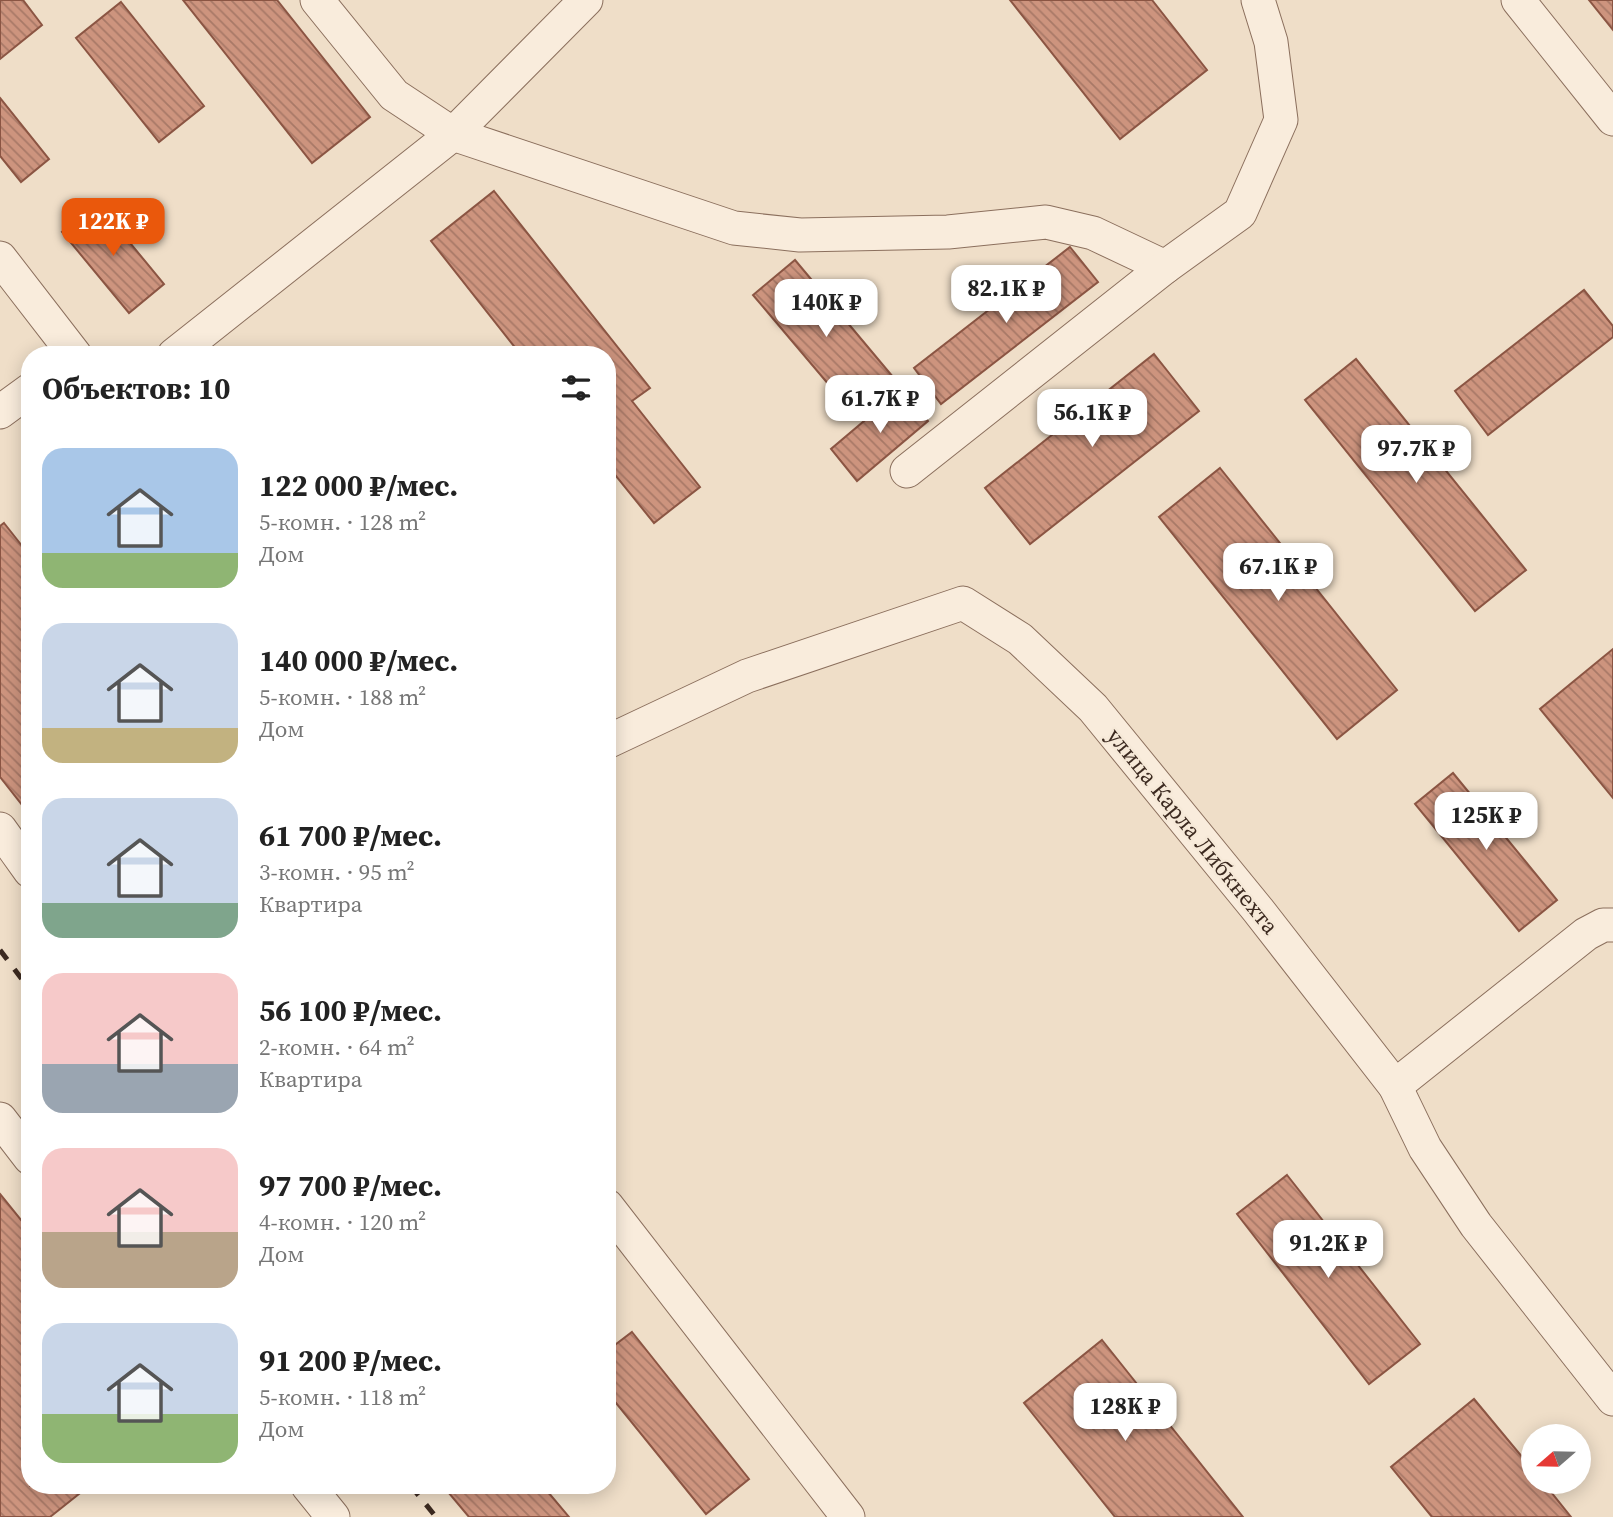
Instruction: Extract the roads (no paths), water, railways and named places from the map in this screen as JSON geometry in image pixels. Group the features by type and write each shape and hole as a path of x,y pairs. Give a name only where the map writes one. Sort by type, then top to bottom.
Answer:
{"lane":[{"path":"317,0 394,95 453,134 734,228 800,235 948,232 1046,222 1093,233 1165,267"},
{"path":"185,346 453,134 586,0"},
{"path":"907,471 1165,267 1240,213 1281,120 1271,42 1258,0"},
{"path":"1518,0 1613,120"},
{"path":"0,258 68,346"},
{"path":"0,412 21,397"},
{"name":"улица Карла Либкнехта","path":"616,738 747,676 963,603 1020,639 1093,708 1258,910 1395,1086 1425,1148 1476,1225 1613,1399"},
{"path":"0,829 21,858"},
{"path":"1395,1086 1586,934 1603,925 1613,925"},
{"path":"0,1119 21,1146"},
{"path":"616,1218 848,1517"},
{"path":"314,1494 333,1517"}],"railway":[{"path":"0,950 21,978"},
{"path":"417,1494 436,1517"}]}
